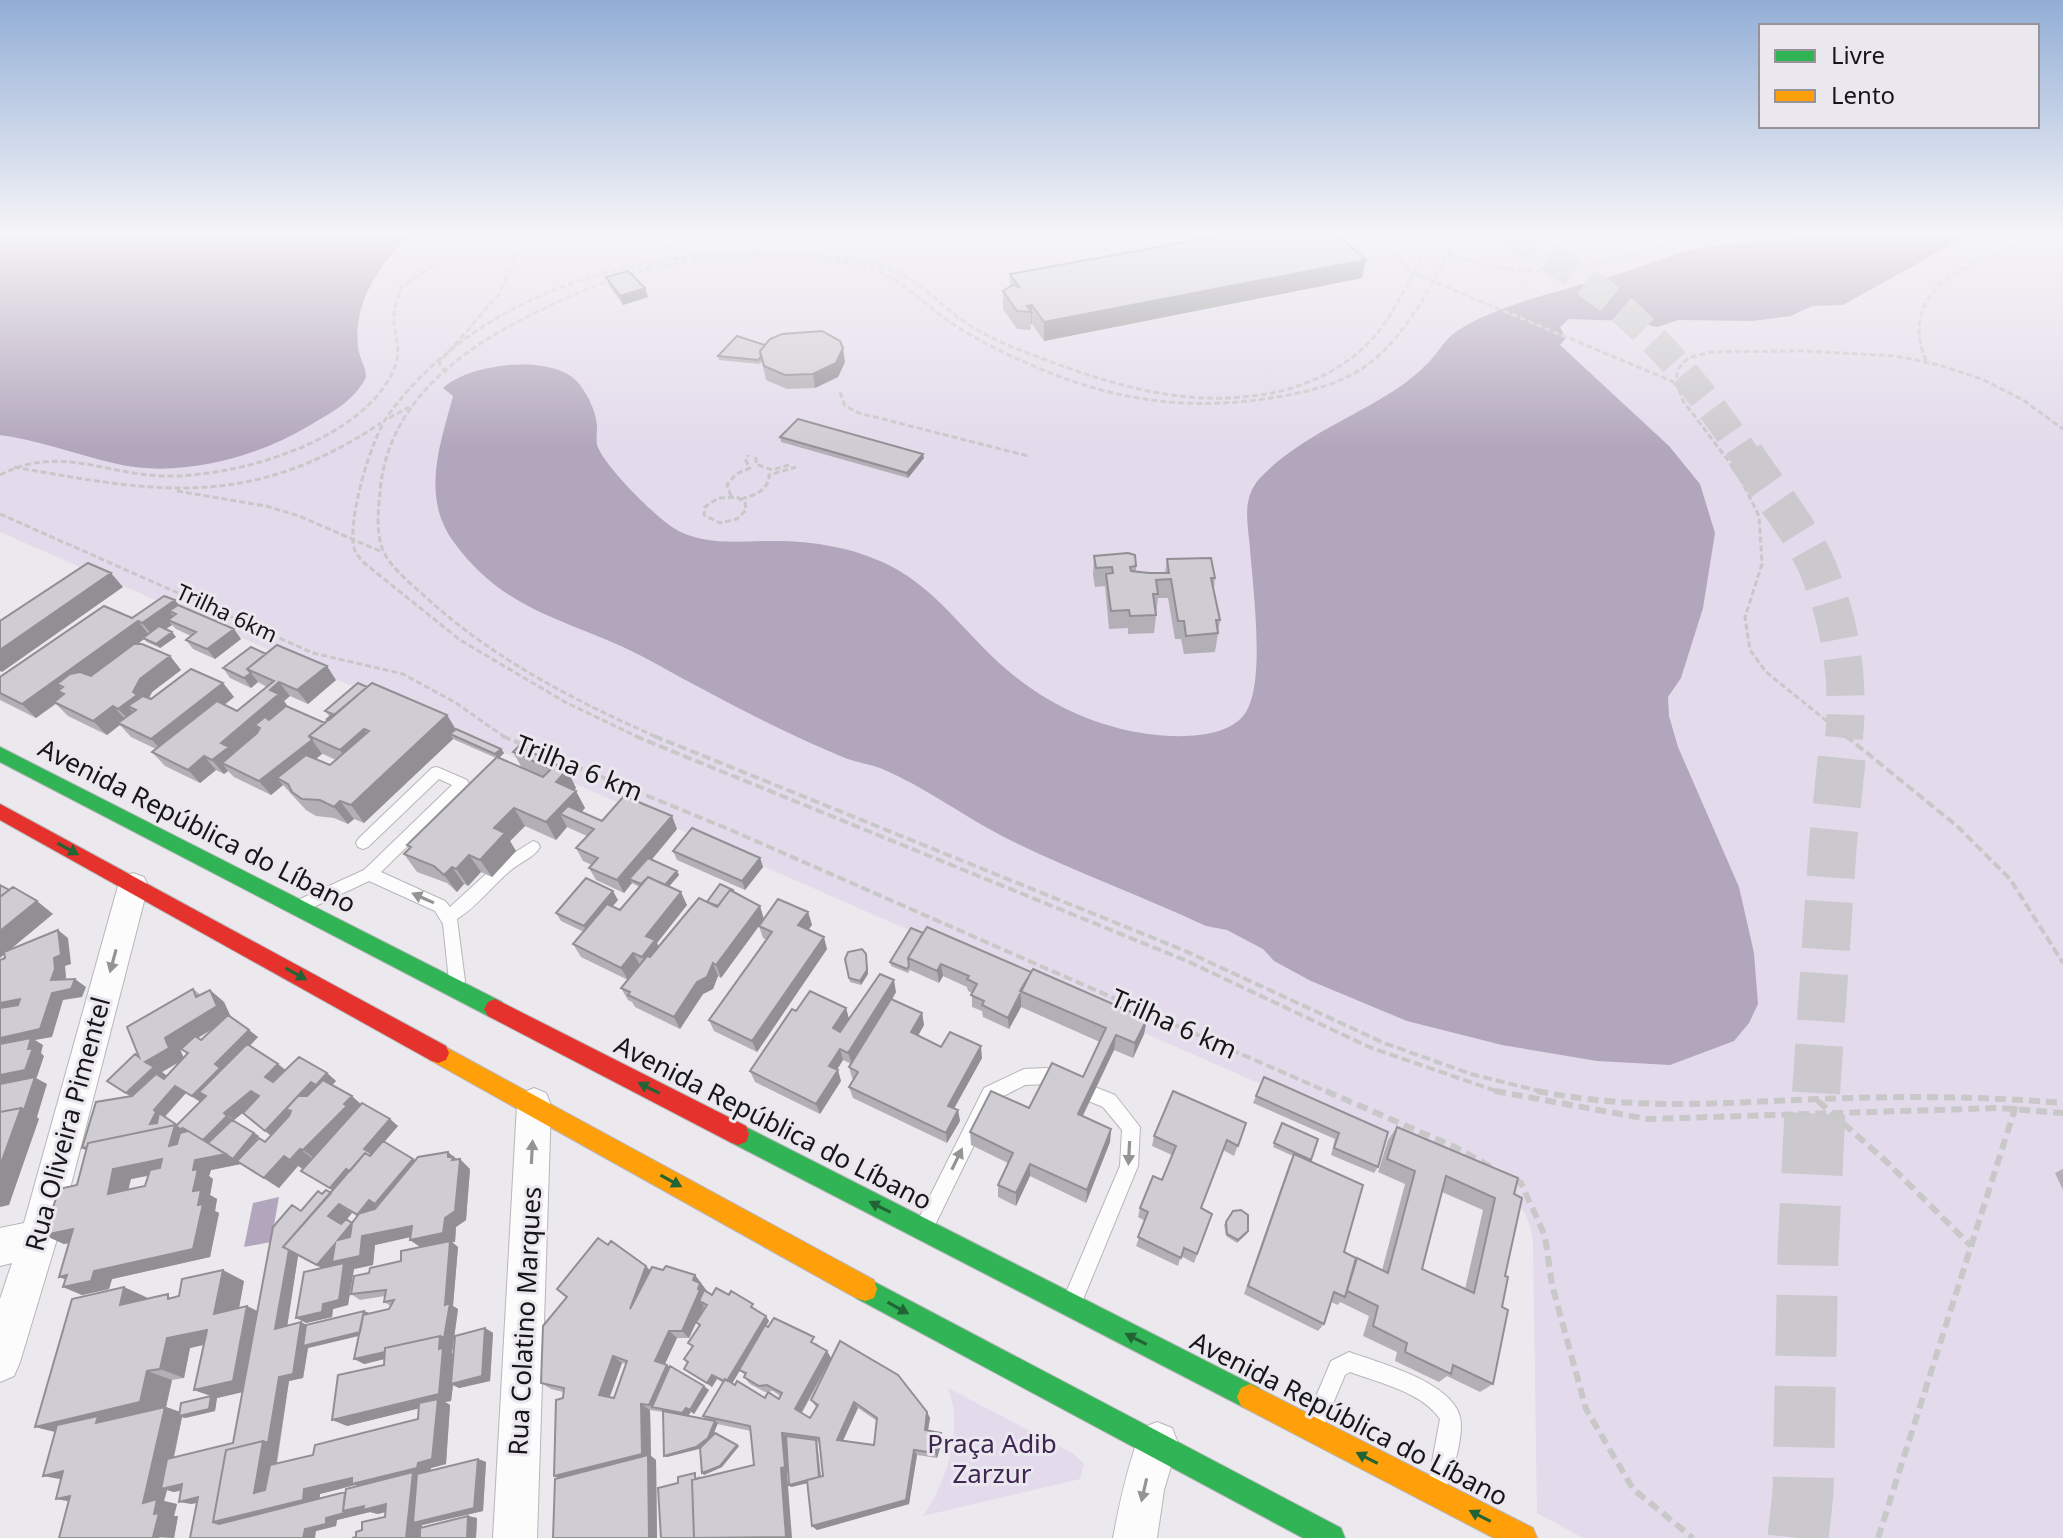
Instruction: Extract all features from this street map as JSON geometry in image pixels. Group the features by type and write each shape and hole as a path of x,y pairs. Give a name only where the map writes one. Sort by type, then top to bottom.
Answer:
{"main road":[{"name":"Avenida República do Líbano","path":"0,754 1523,1538"},
{"path":"0,811 962,1343 1157,1443 1331,1538"}],"street":[{"name":"Rua Oliveira Pimentel","path":"0,1362 38,1239 133,886"},
{"name":"Rua Colatino Marques","path":"515,1538 534,1105"},
{"path":"0,1247 38,1239"},
{"path":"1135,1538 1143,1490 1157,1443"}],"lane":[{"path":"297,907 369,874 462,784 437,772 363,843"},
{"path":"447,917 469,904 513,859 525,856 533,847"},
{"path":"369,874 440,906 451,922 457,990"},
{"path":"923,1229 990,1094 1024,1077 1047,1076 1109,1101 1131,1127 1129,1166 1070,1305"},
{"path":"1312,1429 1338,1368 1349,1362 1428,1394 1444,1405 1451,1418 1436,1494"}],"path":[{"path":"0,475 12,467 43,458 164,476 193,475 262,462 314,441 353,418 376,397 393,371 400,341 393,317 397,304"},
{"path":"439,363 449,347 492,304"},
{"path":"531,304 476,332 439,363 384,421 369,448 364,467 354,541 355,551 363,562 460,640 565,702 637,737 834,820 1187,961 1369,1047 1499,1092 1647,1119 2014,1109 2063,1113"},
{"path":"384,552 378,500 379,471 388,443 415,404 446,373 504,327 549,304"},
{"path":"927,304 963,331 999,350 1110,391 1143,401 1182,406 1260,400 1315,390 1352,376 1388,347 1418,304"},
{"path":"943,304 969,326 1006,345 1116,385 1183,399 1259,395 1305,383 1342,365 1369,344 1396,304"},
{"path":"1492,304 1674,382 1696,422 1733,466 1755,503 1762,531 1761,568 1744,609 1749,648 1766,672 1974,843 2010,879 2063,963"},
{"path":"1926,304 1918,332 1926,361"},
{"path":"1674,382 1676,370 1683,360 1696,354 1865,353 1926,361 1995,382 2033,405 2063,429"},
{"path":"439,363 446,373"},
{"path":"840,392 845,406 859,413 1028,456"},
{"path":"171,490 230,485 270,476 326,456 360,439 415,404"},
{"path":"731,496 727,485 736,474 750,468 746,461 748,455"},
{"path":"756,457 756,464 764,469 776,470 789,465"},
{"path":"12,467 266,506 299,516 384,552 437,609 468,634 573,697 641,731 1043,896 1189,952 1365,1035 1502,1082 1648,1106 1816,1099 2018,1099 2063,1103"},
{"path":"741,499 746,510 735,520 716,522 704,515 708,503 731,496 741,499 760,493 769,482 769,475 796,467"},
{"name":"Trilha 6km","path":"0,514 313,653 403,674 456,703"},
{"name":"Trilha 6 km","path":"456,703 503,737 733,831 1429,1136 1495,1169"},
{"path":"1816,1099 1888,1163 1971,1246"},
{"path":"1878,1538 2018,1099"},
{"path":"1508,1176 1521,1183 1545,1236 1552,1285 1586,1409 1600,1437 1633,1489 1693,1538"}],"green space":[{"path":"0,304 2063,304 2063,1538 1583,1538 1537,1513 1533,1245 1525,1215 1505,1191 0,532"},
{"name":"Praça Adib Zarzur","path":"948,1388 1074,1454 1084,1464 1080,1479 923,1516 946,1471 950,1454 954,1420"}],"shaded area":[{"path":"0,304 363,304 358,330 359,351 366,377 361,386 333,412 263,448 213,463 162,469 113,463 0,435"},
{"path":"1519,304 1845,304 1812,306 1791,316 1752,321 1678,320 1658,327 1628,321 1569,319 1560,327 1566,338 1560,345 1669,446 1700,484 1715,533 1703,608 1681,678 1668,697 1669,716 1678,747 1739,887 1754,953 1758,1004 1749,1023 1734,1041 1670,1065 1597,1061 1502,1045 1407,1021 1311,981 1274,961 1263,949 1227,930 1206,926 1036,852 897,776 795,736 623,647 520,602 474,566 453,541 443,524 438,506 436,470 453,396 443,388 455,379 492,367 533,365 553,368 569,375 586,394 596,420 597,445 609,465 653,512 684,534 711,540 806,543 868,556 916,582 1006,669 1055,703 1091,720 1129,731 1174,736 1204,734 1219,731 1242,717 1253,691 1257,651 1247,512 1254,486 1274,465 1306,441 1402,386 1428,363 1453,334 1488,315"},
{"path":"279,1197 271,1242 244,1247 253,1203"}],"building":[{"path":"1012,304 1139,304 1044,322 1032,305 1027,306 1031,312 1017,311"},
{"path":"822,331 840,341 843,348 836,363 813,374 785,375 764,366 760,351 770,339 782,334"},
{"path":"737,336 765,345 758,360 718,356"},
{"path":"798,419 923,454 907,473 780,437"},
{"path":"1135,555 1136,566 1130,567 1131,571 1149,573 1169,573 1167,559 1211,558 1215,578 1211,578 1220,620 1216,620 1218,633 1186,636 1184,621 1178,621 1171,579 1156,580 1158,594 1153,594 1156,615 1130,616 1129,610 1111,611 1106,574 1113,573 1112,567 1096,568 1094,556"},
{"path":"88,563 111,573 0,650 0,621"},
{"path":"164,596 175,600 142,623 138,621 22,704 0,693 0,677 104,606 132,618"},
{"path":"178,605 234,629 207,649 186,640 196,632 168,620 176,614 169,611"},
{"path":"159,626 172,632 156,644 143,638"},
{"path":"134,644 142,644 170,656 140,679 133,692 137,695 118,709 113,706 93,721 54,702 64,694 58,691 63,687 57,684 70,674 80,672 91,676"},
{"path":"277,645 327,666 297,690 279,682 270,690 279,694 221,743 229,747 212,760 204,756 188,770 152,752 217,701 237,711 274,681 247,669"},
{"path":"251,647 266,654 247,669 251,673 244,678 223,668"},
{"path":"191,669 223,683 151,739 118,723 136,710 128,706 143,696 151,699"},
{"path":"358,683 367,687 327,719 333,714 325,711"},
{"path":"372,683 447,715 351,805 340,801 334,807 320,800 302,799 292,792 288,784 277,778 306,755 330,765 369,731 364,729 340,750 309,736"},
{"path":"286,706 325,723 309,736 312,740 259,781 222,763 257,733 260,728 255,725 265,717 269,720"},
{"path":"456,729 501,749 495,754 450,734"},
{"path":"519,746 567,770 556,782 576,791 546,822 514,808 494,828 505,833 480,860 469,855 456,869 452,867 444,875 434,866 404,854 411,847 407,845 497,757 543,777 551,769 513,752"},
{"path":"624,796 672,816 617,880 589,868 598,858 576,848 594,829 560,814 568,806 602,821"},
{"path":"692,828 760,858 742,881 673,851"},
{"path":"648,858 677,871 665,885 648,877 641,884 629,879"},
{"path":"648,877 681,892 646,936 655,940 642,957 633,953 621,968 573,944 607,904 620,910"},
{"path":"586,878 613,891 584,926 556,913"},
{"path":"720,884 733,890 718,906 707,902"},
{"path":"0,885 9,890 0,897"},
{"path":"13,887 37,901 0,931 0,897"},
{"path":"730,890 760,906 716,965 713,963 707,977 697,982 674,1017 628,995 630,992 621,988 699,898 717,907"},
{"path":"778,899 808,912 798,925 824,937 752,1041 709,1020 772,932 759,926"},
{"path":"927,927 1031,972 1008,1018 982,1005 984,1001 971,995 977,984 967,979 969,976 941,964 937,971 908,958"},
{"path":"911,928 923,933 908,958 907,969 890,962"},
{"path":"58,930 61,955 54,958 55,969 51,980 75,979 71,989 52,993 40,1029 0,1038 0,1008 18,1005 20,999 0,1003 0,960 5,958 4,952"},
{"path":"862,949 866,954 867,970 860,981 849,978 845,959 848,952"},
{"path":"1033,969 1147,1019 1135,1043 1116,1035 1078,1114 1111,1129 1087,1190 1030,1164 1016,1193 998,1185 1013,1153 970,1132 991,1091 1029,1108 1052,1063 1083,1077 1106,1028 1020,991"},
{"path":"880,974 894,980 848,1053 840,1049 829,1066 838,1070 816,1104 750,1071 792,1009 796,1011 810,991 846,1008 833,1028 840,1032"},
{"path":"193,989 196,997 210,990 217,1006 165,1038 169,1048 145,1062 154,1067 126,1093 107,1081 135,1054 139,1057 127,1027"},
{"path":"891,999 922,1013 911,1032 941,1047 950,1032 981,1046 948,1106 958,1110 946,1133 849,1087 858,1072 849,1067"},
{"path":"228,1015 249,1030 215,1064 220,1068 192,1096 175,1086 154,1110 156,1112 150,1124 157,1123 159,1113 177,1125 206,1096 199,1092 247,1044 278,1064 265,1077 273,1082 299,1057 327,1073 316,1085 311,1082 265,1131 243,1113 259,1096 251,1091 224,1113 227,1116 203,1140 175,1125 88,1143 87,1147 82,1148 96,1102 132,1096 156,1074 164,1079 188,1053 181,1049 195,1036 201,1040"},
{"path":"31,1038 28,1049 33,1048 25,1070 0,1075 0,1044"},
{"path":"35,1077 24,1110 0,1112 0,1084"},
{"path":"1264,1077 1388,1132 1378,1167 1334,1148 1339,1133 1256,1096"},
{"path":"323,1080 352,1096 344,1104 347,1106 303,1150 300,1149 290,1160 284,1156 264,1178 237,1161 259,1138 265,1142 289,1116 291,1111 286,1109 298,1096 307,1096"},
{"path":"1173,1091 1246,1123 1238,1146 1227,1140 1201,1208 1212,1214 1197,1254 1184,1248 1181,1258 1138,1237 1148,1212 1140,1208 1153,1176 1162,1180 1176,1146 1154,1136"},
{"path":"362,1103 390,1119 364,1149 372,1154 365,1153 330,1188 301,1171"},
{"path":"21,1108 0,1166 0,1112"},
{"path":"232,1120 254,1133 233,1159 208,1143"},
{"path":"1282,1123 1318,1139 1311,1160 1274,1143"},
{"path":"175,1125 169,1146 177,1144 180,1133 188,1131 226,1154 195,1160 193,1170 198,1169 193,1191 201,1190 198,1205 203,1204 193,1249 94,1271 91,1281 63,1287 67,1275 59,1277 73,1229 44,1235 59,1189 77,1185 88,1143","holes":["162,1159 160,1168 150,1170 145,1186 108,1194 113,1169"]},
{"path":"1397,1127 1518,1178 1514,1194 1522,1198 1505,1276 1508,1277 1502,1307 1508,1310 1493,1384 1453,1365 1451,1374 1405,1352 1407,1343 1373,1326 1378,1306 1347,1291 1357,1258 1388,1273 1415,1171 1387,1159","holes":["1446,1176 1495,1198 1474,1293 1422,1269"]},
{"path":"383,1141 413,1159 375,1204 369,1200 358,1214 375,1209 418,1157 448,1152 452,1160 460,1159 455,1211 445,1218 443,1233 410,1240 412,1226 362,1236 360,1256 332,1262 335,1244 317,1265 283,1247 365,1153 370,1156","holes":["339,1204 358,1215 352,1223 346,1219 341,1224 328,1216","352,1223 350,1237 338,1240"]},
{"path":"1294,1154 1363,1185 1344,1252 1356,1258 1345,1297 1334,1292 1324,1324 1248,1286"},
{"path":"326,1190 331,1193 283,1247 289,1250 275,1329 301,1322 293,1374 279,1377 268,1443 263,1441 226,1450 213,1522 219,1524 345,1492 343,1511 348,1512 326,1518 326,1524 305,1529 303,1538 190,1538 198,1497 179,1502 182,1484 161,1489 167,1459 233,1443 273,1227 292,1205 301,1211 318,1191 322,1194"},
{"path":"1241,1210 1248,1215 1248,1231 1238,1240 1227,1234 1226,1222 1233,1211"},
{"path":"598,1238 608,1245 611,1241 646,1266 630,1309 652,1267 663,1270 666,1266 695,1275 693,1280 700,1283 700,1290 682,1331 669,1331 655,1361 667,1365 649,1405 641,1404 642,1454 554,1476 556,1400 563,1398 564,1388 541,1383 543,1326 567,1297 557,1289","holes":["613,1356 627,1361 614,1398 599,1395"]},
{"path":"450,1241 445,1305 450,1303 444,1338 440,1336 385,1348 385,1352 354,1359 363,1315 389,1309 394,1300 384,1302 386,1290 351,1294 354,1276 369,1273 370,1268 401,1261 401,1251"},
{"path":"344,1263 339,1300 323,1304 322,1312 296,1318 304,1272"},
{"path":"223,1270 214,1314 247,1306 233,1381 194,1390 207,1330 167,1338 160,1369 147,1371 140,1402 35,1427 72,1299 124,1287 120,1305 168,1294 168,1299 179,1296 182,1279"},
{"path":"716,1288 729,1295 731,1291 766,1316 727,1381 712,1375 707,1383 684,1369 688,1362 684,1359 693,1346 688,1343 700,1325 696,1322 707,1305 699,1301 704,1290 712,1295"},
{"path":"364,1311 360,1332 303,1346 306,1325"},
{"path":"774,1318 814,1337 811,1342 827,1351 795,1409 810,1418 818,1405 811,1400 840,1341 898,1375 927,1412 925,1430 941,1433 935,1453 914,1450 906,1500 812,1526 807,1480 823,1476 819,1438 782,1433 786,1537 694,1538 692,1480 754,1465 750,1426 703,1416 725,1379 735,1385 737,1381 765,1398 768,1392 779,1399 782,1393 767,1385 759,1386 739,1370 765,1325 768,1327","holes":["854,1402 877,1418 874,1445 837,1440"]},
{"path":"485,1328 482,1376 451,1384 455,1336"},
{"path":"440,1336 439,1349 443,1348 439,1394 332,1420 338,1375 384,1365 385,1348"},
{"path":"670,1366 704,1386 690,1410 686,1408 682,1413 652,1407"},
{"path":"211,1396 209,1409 179,1416 181,1403"},
{"path":"438,1399 432,1459 418,1463 417,1468 352,1484 352,1478 304,1489 303,1500 213,1522 226,1450 263,1441 254,1493 265,1490 270,1465 313,1455 315,1445 418,1419 419,1403"},
{"path":"165,1407 143,1503 157,1499 154,1514 159,1513 153,1537 159,1535 158,1538 59,1538 70,1496 56,1499 63,1471 43,1476 57,1425 98,1416 96,1423"},
{"path":"663,1411 715,1421 708,1438 696,1447 664,1456"},
{"path":"715,1433 737,1445 720,1466 702,1473 700,1448"},
{"path":"786,1436 816,1440 819,1477 789,1485"},
{"path":"648,1455 649,1538 553,1538 555,1479"},
{"path":"478,1459 474,1508 413,1523 417,1474"},
{"path":"413,1472 406,1538 352,1538 362,1530 362,1522 385,1517 386,1504 343,1511 346,1489"},
{"path":"695,1473 695,1480 692,1480 694,1538 661,1538 658,1488 678,1483 678,1477"},
{"path":"468,1516 467,1538 420,1538 420,1528"}],"tunnel":[{"path":"1615,304 1665,352 1700,393 1746,457"},
{"path":"1745,455 1802,537 1824,585 1837,627 1844,671 1844,738"},
{"path":"1816,1093 1833,842 1844,736"},
{"path":"1798,1538 1803,1493 1808,1253 1816,1091"}],"traffic: fast":[{"path":"0,754 495,1009"},
{"path":"738,1134 1250,1397"},
{"path":"865,1289 1331,1538"}],"traffic: slow":[{"path":"438,1053 865,1289"},
{"path":"1250,1397 1523,1538"}],"traffic: jam":[{"path":"0,811 438,1053"},
{"path":"495,1009 738,1134"}]}
